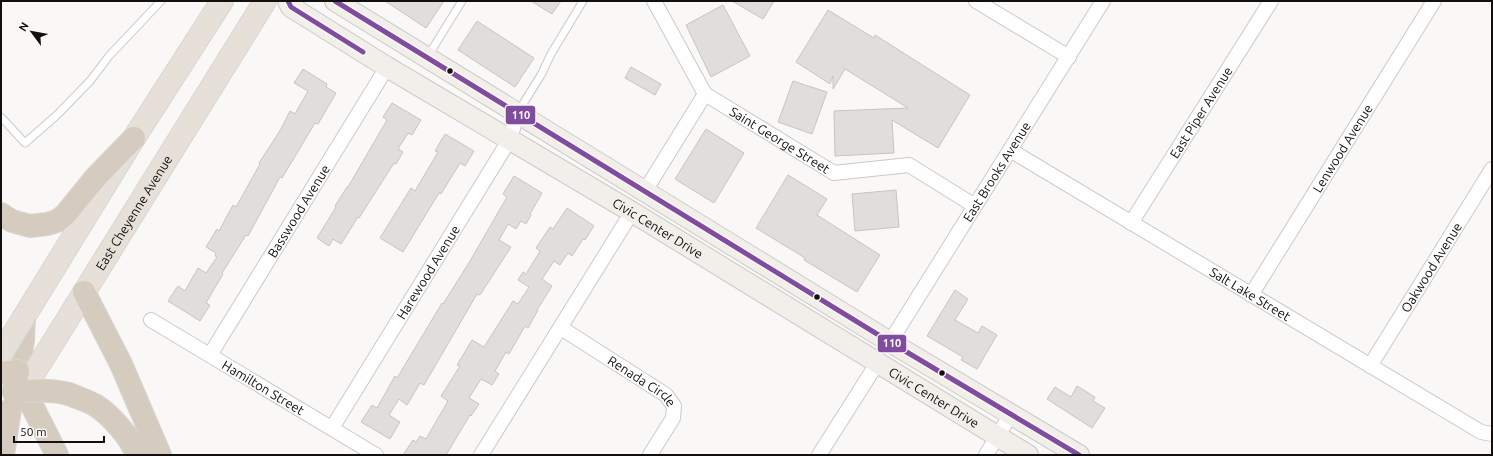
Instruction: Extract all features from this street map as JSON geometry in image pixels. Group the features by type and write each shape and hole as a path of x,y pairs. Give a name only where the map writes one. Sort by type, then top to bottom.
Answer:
{"highway":[{"path":"1,214 12,221 30,226 57,221 65,215 96,177 134,138"},
{"path":"84,292 121,364 160,455"},
{"path":"3,455 9,394 23,341 24,317"},
{"path":"1,346 57,455"},
{"path":"9,394 35,390 54,391 70,394 95,405 113,420 134,447 138,455"},
{"path":"1,435 11,455"}],"main road":[{"path":"1,354 134,138 222,1"},
{"name":"East Cheyenne Avenue","path":"9,394 44,357 265,1"},
{"name":"Civic Center Drive","path":"288,1 290,7 387,67 572,176 814,322 1028,455"},
{"name":"Civic Center Drive","path":"335,1 924,363 1079,455"},
{"path":"572,176 629,196 636,196 645,191"},
{"path":"632,212 637,208 646,208 714,233"},
{"path":"814,322 824,319 829,320 866,342 878,344 890,342"},
{"path":"878,362 885,356 890,356 916,369 921,368 924,363"}],"street":[{"name":"Saint George Street","path":"654,1 705,94 834,173 909,165 975,206"},
{"path":"976,1 1068,57"},
{"name":"East Brooks Avenue","path":"890,342 1103,1"},
{"name":"East Piper Avenue","path":"1131,223 1270,1"},
{"name":"Lenwood Avenue","path":"1251,295 1434,1"},
{"name":"Basswood Avenue","path":"210,355 387,67"},
{"path":"645,191 705,94"},
{"name":"Harewood Avenue","path":"332,428 510,139 517,114"},
{"name":"Salt Lake Street","path":"1010,150 1481,432 1492,434"},
{"name":"Oakwood Avenue","path":"1370,366 1492,169"},
{"path":"481,455 632,212"},
{"name":"Hamilton Street","path":"150,320 376,455"},
{"name":"Renada Circle","path":"561,328 666,395 674,406 673,418 650,455"},
{"path":"819,455 878,362"},
{"path":"986,455 1011,414"}],"lane":[{"path":"1,117 25,143 58,114 161,1"},
{"path":"427,58 462,1"},
{"path":"517,114 583,1"}],"building":[{"path":"385,1 444,1 426,28"},
{"path":"531,1 561,1 552,14"},
{"path":"732,1 774,1 763,19"},
{"path":"723,5 750,56 711,77 686,25"},
{"path":"828,10 874,38 875,35 970,95 938,148 892,120 894,153 835,156 834,111 908,108 845,69 833,89 833,76 830,84 796,62"},
{"path":"477,21 534,58 515,87 458,50"},
{"path":"631,67 661,84 655,95 625,78"},
{"path":"303,69 327,84 326,87 336,93 318,124 315,123 282,178 280,177 248,236 246,235 222,273 223,274 206,303 210,305 200,321 168,301 178,286 185,291 198,268 206,273 217,257 215,256 216,253 206,247 217,229 219,231 233,205 236,207 260,164 259,163 281,129 290,111 295,114 308,91 294,83"},
{"path":"793,81 827,92 812,134 778,122"},
{"path":"392,103 421,120 412,135 408,133 398,149 403,152 396,164 394,163 341,244 333,239 329,246 317,238 387,120 383,117"},
{"path":"706,129 744,153 714,203 675,179"},
{"path":"445,134 474,151 465,166 460,163 441,194 439,193 403,252 380,238 411,188 415,191 438,152 435,151"},
{"path":"788,175 827,199 817,215 880,255 857,292 804,260 805,258 756,228"},
{"path":"514,176 542,193 526,224 521,221 516,229 508,224 499,240 511,247 480,295 477,294 424,385 420,383 407,405 399,399 389,415 400,422 390,439 361,422 372,405 377,408 395,376 397,378 442,303 443,304 470,261 507,197 503,194"},
{"path":"896,190 899,227 855,231 852,194"},
{"path":"567,208 594,226 572,256 568,253 560,265 554,261 542,279 552,286 528,328 525,326 509,354 506,352 495,371 499,374 492,385 481,379 469,398 479,404 471,416 470,415 446,455 403,455 413,440 416,442 420,436 426,439 448,401 441,396 460,366 457,365 472,340 484,347 513,301 518,304 529,287 518,280 523,272 526,274 540,251 536,248 550,227 553,229"},
{"path":"955,290 968,299 955,320 978,333 982,326 997,335 977,369 961,360 963,357 927,336"},
{"path":"1077,386 1095,397 1093,401 1105,408 1092,428 1047,399 1055,387 1071,397"}],"transit line":[{"name":"110","path":"288,1 291,7 363,52"},
{"name":"110","path":"335,1 890,342 1079,455"}]}
